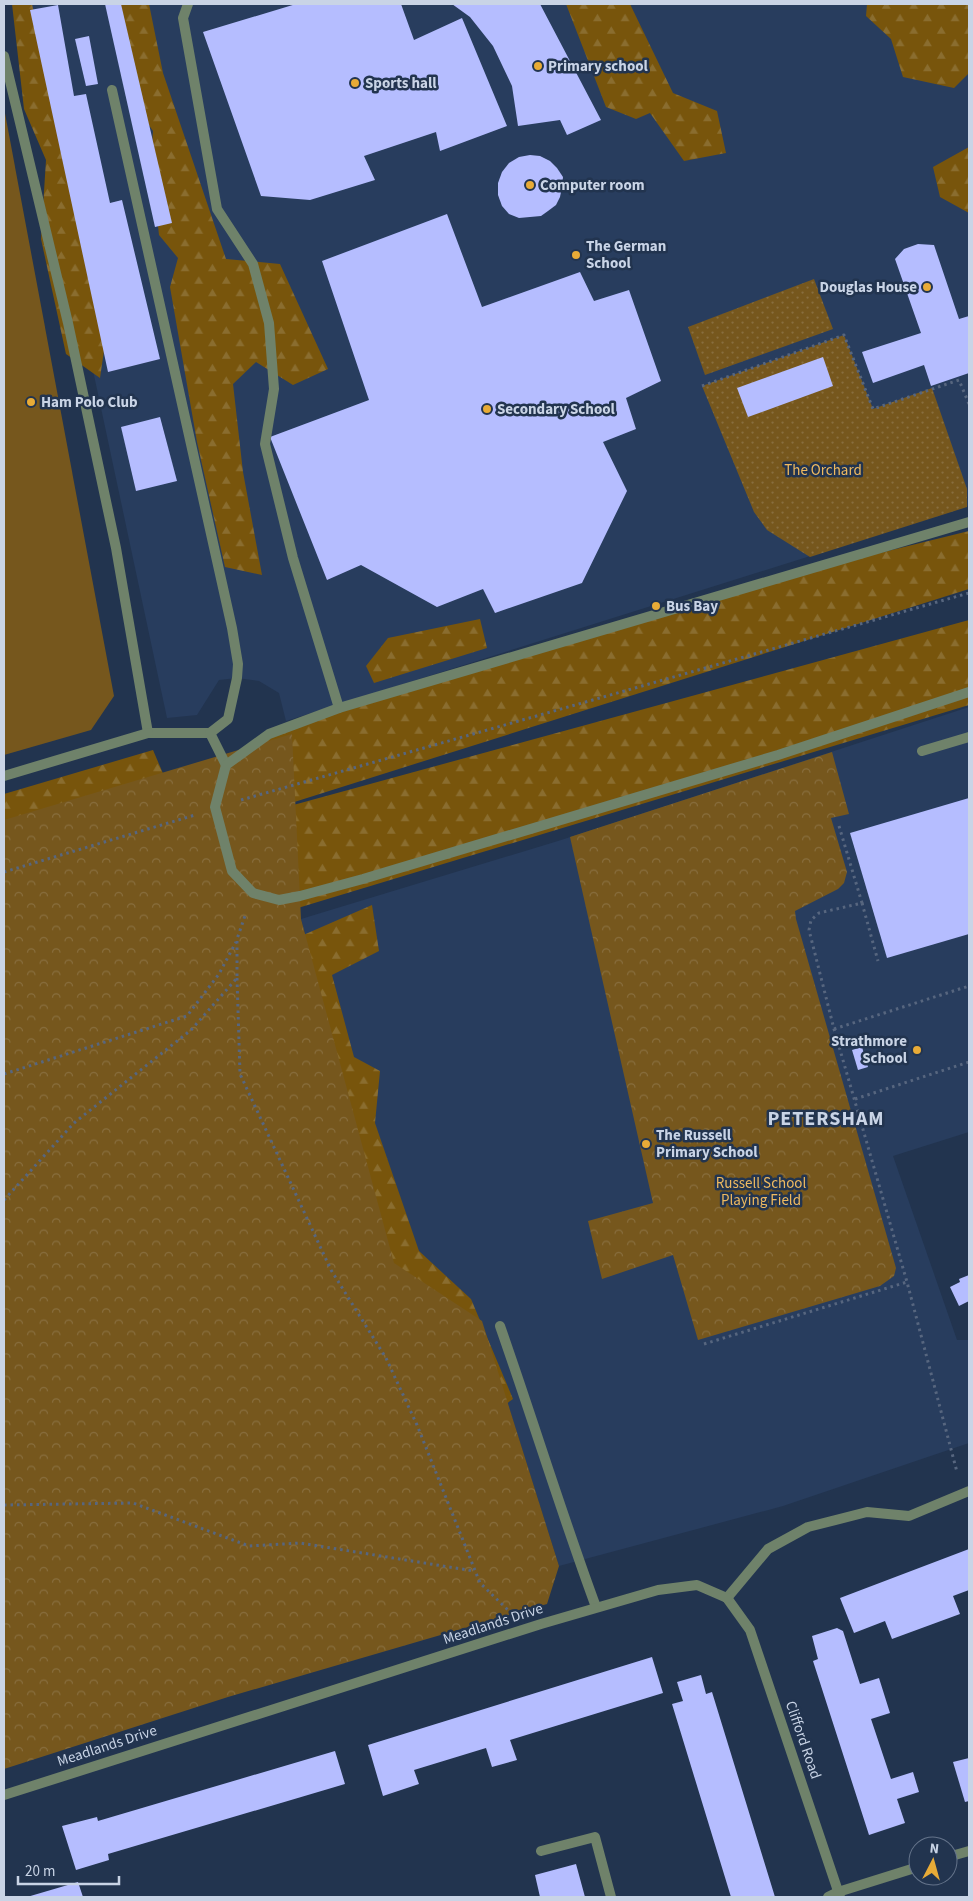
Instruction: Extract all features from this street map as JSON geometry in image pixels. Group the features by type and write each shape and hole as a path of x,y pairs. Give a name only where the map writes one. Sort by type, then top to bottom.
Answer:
{"street":[{"path":"188,4 183,18 217,208 253,264 269,323 274,389 265,444 293,558 339,708"},
{"path":"4,56 68,323 116,548 148,733"},
{"path":"4,776 148,733 210,733 228,719 238,678 238,664 232,628 112,90"},
{"path":"226,765 269,734 339,708 969,522"},
{"path":"210,733 226,765 216,807 232,871 253,893 279,900 309,894 778,755 969,692"},
{"path":"922,751 969,736"},
{"path":"500,1326 596,1607"},
{"path":"727,1598 768,1549 808,1526 867,1512 909,1516 966,1492"},
{"name":"Meadlands Drive","path":"4,1795 541,1624 658,1590 697,1585 727,1598"},
{"name":"Clifford Road","path":"727,1598 750,1630 839,1895"},
{"path":"541,1851 595,1837 611,1897"},
{"path":"828,1897 839,1895 908,1871"}],"path":[{"path":"702,386 844,335 873,409 959,378 969,404"},
{"path":"4,872 216,807 969,593"},
{"path":"840,826 878,961"},
{"path":"4,1074 187,1016 219,974 237,940 253,893"},
{"path":"862,903 819,913 811,920 809,930 834,1029 966,1492"},
{"path":"237,940 240,1074 331,1270 386,1358 417,1425 480,1583 510,1612 541,1624"},
{"path":"4,1200 74,1123 191,1030 237,978"},
{"path":"834,1029 969,986"},
{"path":"855,1098 969,1062"},
{"path":"704,1344 907,1282"},
{"path":"4,1505 133,1503 249,1546 300,1543 475,1571"}],"shaded area":[{"name":"The German School","path":"15,4 969,4 969,506 286,721 279,693 259,681 237,678 219,680 197,715 167,718"},
{"name":"The Russell Primary School","path":"969,707 969,1132 893,1156 957,1340 969,1340 969,1443 783,1506 559,1566 482,1322 394,1263 301,919 558,841"}],"green space":[{"path":"12,4 32,4 106,337 100,378 66,354 41,239 46,160 24,109"},
{"path":"115,4 149,4 163,73 226,259 280,264 328,369 293,385 256,362 233,384 243,472 262,575 225,567 197,442 170,287 178,258 159,235 151,162 153,131 139,111"},
{"path":"566,4 630,4 673,93 717,111 726,153 684,161 650,113 636,119 606,107"},
{"path":"867,4 969,4 969,73 954,88 903,77 891,39 866,16"},
{"name":"Ham Polo Club","path":"4,108 114,696 91,730 4,755"},
{"path":"969,147 969,213 940,197 933,167"},
{"path":"814,279 833,329 705,375 688,327"},
{"name":"The Orchard","path":"844,335 873,409 932,388 967,489 967,507 810,557 767,530 754,512 702,386"},
{"path":"969,531 969,589 253,815 226,765 269,734 778,578"},
{"path":"480,619 487,648 374,683 366,666 388,638"},
{"path":"969,620 969,705 278,914 235,821"},
{"path":"292,734 301,919 394,1263 482,1321 559,1566 547,1604 228,1697 4,1769 4,820"},
{"path":"153,750 173,797 4,848 4,794"},
{"name":"Russell School Playing Field","path":"832,752 849,814 831,818 847,872 844,883 838,889 795,911 896,1268 894,1276 880,1286 698,1340 673,1255 602,1279 588,1221 653,1203 570,837"},
{"path":"372,905 379,951 332,975 354,1057 380,1071 375,1123 419,1251 471,1299 513,1399 471,1429 421,1378 269,950"}],"building":[{"path":"105,4 121,4 172,223 155,227"},
{"name":"Sports hall","path":"296,4 401,4 414,40 462,18 507,126 440,151 436,132 364,156 375,180 310,200 261,196 203,32"},
{"name":"Primary school","path":"452,4 540,4 601,120 567,135 560,120 518,126 512,86 493,46 470,17"},
{"path":"58,5 74,96 86,94 110,203 122,200 160,359 108,372 30,10"},
{"path":"89,36 98,84 86,86 75,39"},
{"name":"Computer room","path":"540,156 550,161 557,168 563,177 562,187 556,205 548,211 541,216 519,218 509,214 502,206 498,195 498,183 502,172 509,163 519,157"},
{"name":"Secondary School","path":"447,214 482,307 580,272 594,301 629,290 661,381 626,398 636,429 603,442 627,491 582,583 495,613 483,589 437,607 361,565 327,580 270,437 369,400 322,261"},
{"name":"Douglas House","path":"918,244 934,245 959,319 969,316 969,373 931,386 924,365 873,383 862,352 921,333 895,259 904,249"},
{"path":"823,357 833,386 748,417 737,388"},
{"path":"160,417 177,481 136,491 121,427"},
{"path":"969,798 969,934 887,958 850,833"},
{"path":"862,1047 868,1067 858,1070 852,1050"},
{"path":"969,1275 969,1301 959,1306 950,1287 960,1282 959,1279"},
{"path":"969,1549 969,1590 953,1596 960,1614 892,1639 885,1621 854,1633 840,1598"},
{"path":"837,1628 843,1631 860,1684 879,1678 890,1713 871,1719 891,1779 913,1772 919,1792 897,1799 905,1823 869,1835 813,1661 818,1659 812,1636"},
{"path":"652,1657 663,1693 510,1740 517,1760 492,1767 486,1748 414,1770 419,1784 383,1796 368,1745"},
{"path":"701,1675 706,1694 712,1692 775,1897 731,1897 672,1704 683,1701 677,1682"},
{"path":"335,1751 345,1784 108,1854 109,1860 76,1870 62,1826 97,1817 98,1821"},
{"path":"969,1758 969,1801 965,1802 953,1762"},
{"path":"576,1864 585,1897 540,1897 535,1875"},
{"path":"78,1882 83,1897 27,1897"}],"place":[{"name":"Primary school","path":"538,66"},
{"name":"Sports hall","path":"355,83"},
{"name":"Computer room","path":"530,185"},
{"name":"The German School","path":"576,255"},
{"name":"Douglas House","path":"927,287"},
{"name":"Ham Polo Club","path":"31,402"},
{"name":"Secondary School","path":"487,409"},
{"name":"Bus Bay","path":"656,606"},
{"name":"Strathmore School","path":"917,1050"},
{"name":"The Russell Primary School","path":"646,1144"}],"district":[{"name":"PETERSHAM","path":"826,1119"}]}
